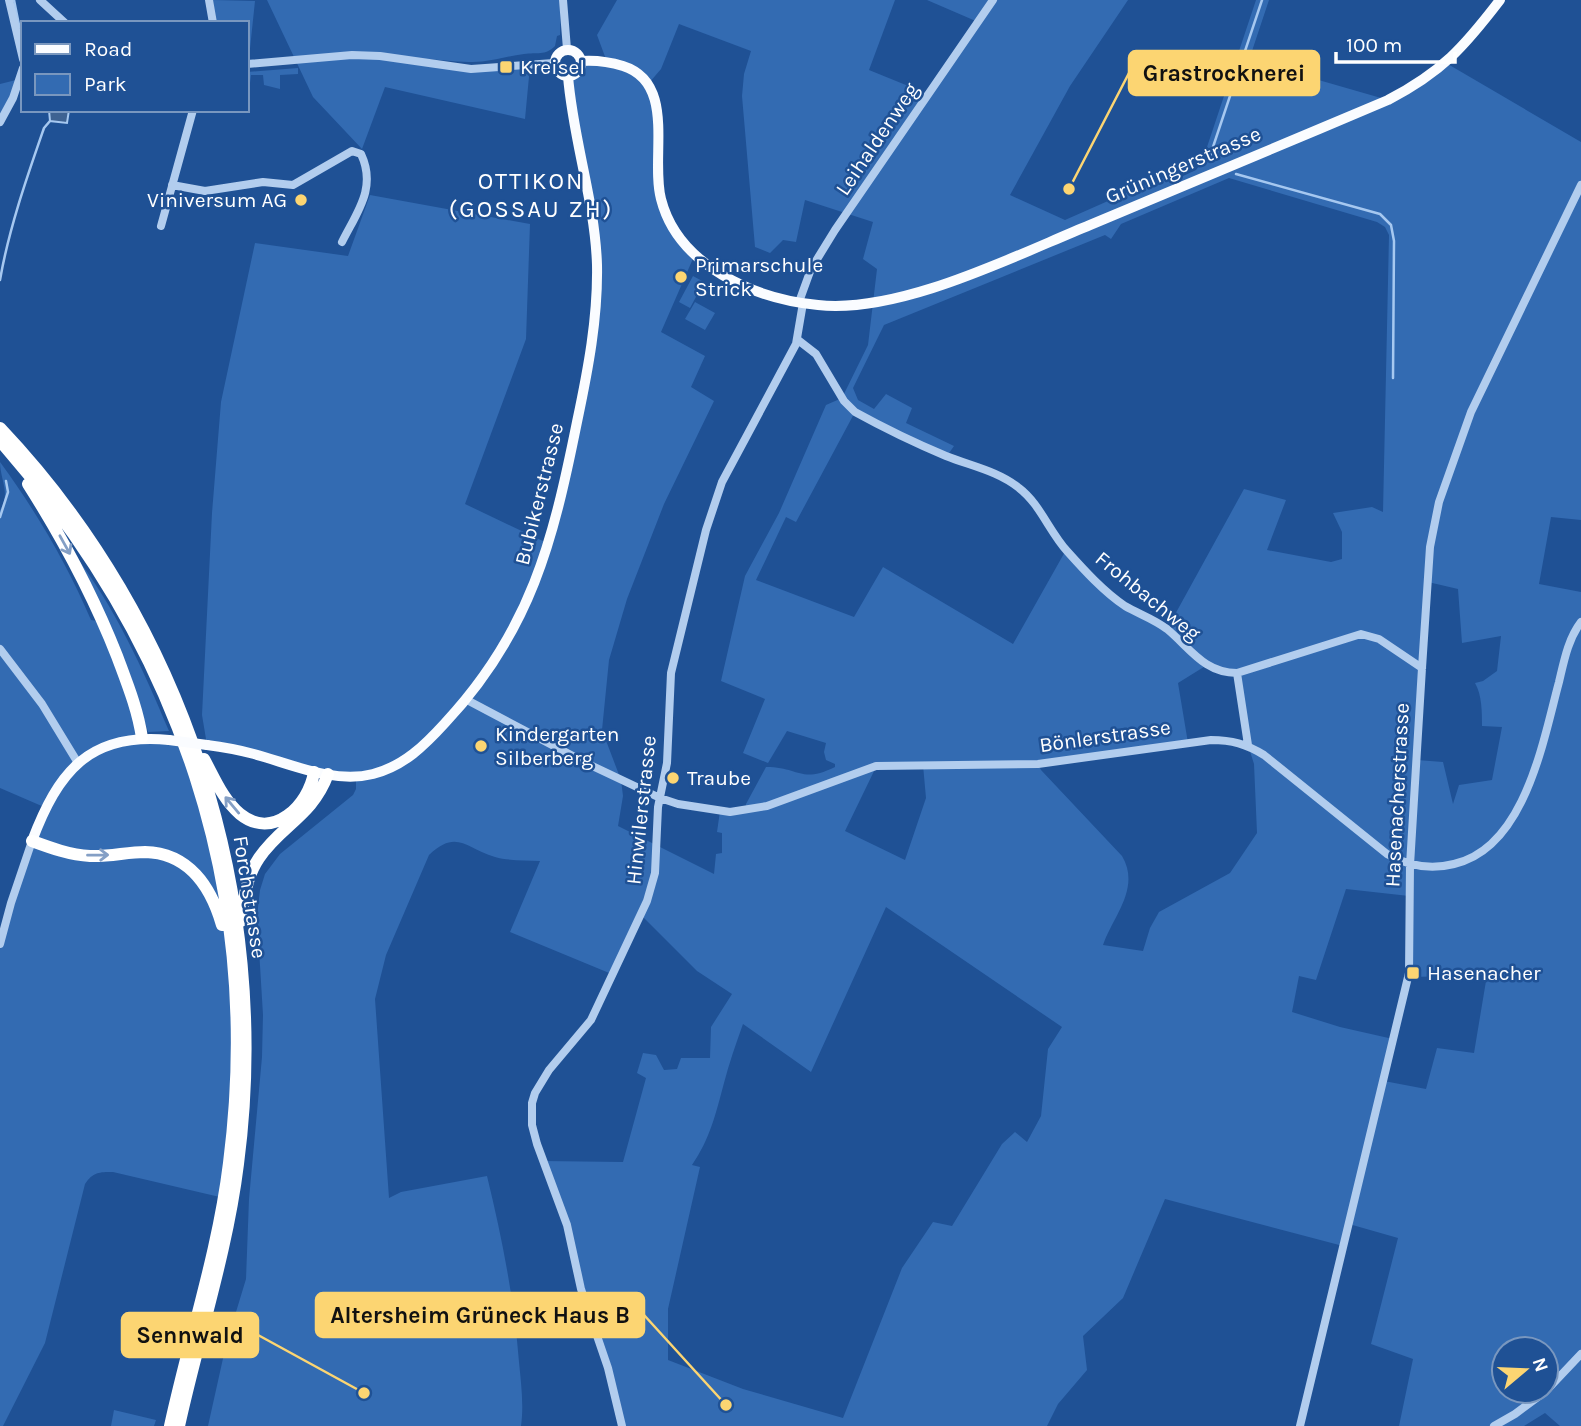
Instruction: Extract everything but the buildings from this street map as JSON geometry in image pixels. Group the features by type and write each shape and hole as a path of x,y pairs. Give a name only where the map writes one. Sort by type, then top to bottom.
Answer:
{"highway":[{"name":"Forchstrasse","path":"0,428 60,499 112,574 151,644 187,727 219,827 239,939 246,1041 244,1109 238,1163 221,1259 179,1426"},
{"name":"Forchstrasse","path":"2,443 52,503 97,566 134,629 161,686 187,752 207,817 222,882 233,960 237,1062 229,1165 217,1237 170,1426"},
{"path":"2,443 47,513 91,597 127,685 139,719 142,738"},
{"path":"187,727 226,798 239,813 251,820 270,823 290,814 308,793 314,772"},
{"path":"239,939 246,888 253,869 270,845 310,808 328,774"},
{"path":"32,841 78,855 150,852 182,863 198,875 210,892 233,960"}],"main road":[{"name":"Grüningerstrasse","path":"581,61 625,66 641,75 651,87 657,106 660,197 670,222 690,249 738,284 801,303 832,306 864,304 973,274 1388,100 1420,83 1446,63 1473,35 1500,0"},
{"path":"568,49 575,51 581,61 580,69 568,76 559,73 554,63 558,54 568,49"},
{"name":"Bubikerstrasse","path":"32,841 50,797 62,779 78,763 108,745 142,738 169,740 256,754 314,772 364,775 389,768 422,748 467,700 499,653 536,582 550,541 570,459 590,352 596,307 595,231 574,128 568,76"}],"street":[{"path":"9,0 21,43"},
{"path":"40,0 63,21"},
{"path":"209,0 213,21"},
{"path":"563,0 568,49"},
{"name":"Leihaldenweg","path":"801,303 811,269 835,230 993,0"},
{"path":"248,64 352,55 462,69 554,63"},
{"path":"0,122 13,98 21,74"},
{"path":"161,226 192,112"},
{"path":"172,185 205,191 263,182 293,186 352,151 361,154 367,168 367,194 342,242"},
{"name":"Hasenacherstrasse","path":"1300,1426 1405,995 1410,963 1410,865 1422,668 1430,547 1439,502 1476,400 1581,185"},
{"name":"Hinwilerstrasse","path":"622,1426 608,1368 580,1289 570,1235 542,1161 531,1114 532,1103 538,1086 549,1070 590,1020 642,915 654,873 660,798 667,764 671,668 714,503 722,482 798,340 801,303"},
{"name":"Frohbachweg","path":"798,340 820,358 842,398 852,410 874,423 947,456 1010,481 1033,502 1066,550 1106,590 1125,605 1167,629 1207,666 1237,673"},
{"path":"1410,865 1425,867 1462,862 1491,844 1508,824 1525,796 1569,645 1581,622"},
{"path":"1248,745 1237,673 1361,634 1380,639 1422,668"},
{"path":"0,649 43,704 78,763"},
{"name":"Bönlerstrasse","path":"467,700 588,764 660,798 715,811 745,811 774,804 876,766 1038,764 1211,740 1228,740 1248,745 1264,755 1376,846 1410,865"},
{"name":"Bubikerstrasse","path":"0,944 32,841"},
{"path":"1560,1376 1581,1354"},
{"path":"1494,1426 1527,1405"}],"green space":[{"path":"213,0 255,1 249,58 248,21 215,21"},
{"path":"267,0 561,0 560,35 557,36 555,46 541,53 476,62 407,60 447,67 530,66 525,119 385,87 362,149 313,97"},
{"path":"617,0 895,0 869,70 928,94 978,22 927,0 1128,0 1070,86 1010,195 1065,220 1160,178 1183,176 1196,170 1202,162 1256,0 1269,0 1249,60 1388,100 1446,63 1581,142 1581,520 1551,517 1539,584 1581,592 1581,1426 1560,1426 1545,1413 1524,1426 1399,1426 1413,1359 1371,1344 1398,1238 1349,1224 1343,1246 1165,1199 1123,1298 1083,1336 1087,1370 1058,1404 1047,1426 622,1426 573,1245 542,1161 623,1162 646,1078 637,1073 643,1053 656,1055 664,1070 677,1069 681,1058 710,1058 711,1027 732,994 697,971 642,916 614,975 510,932 540,861 500,858 454,842 439,847 429,855 386,955 375,999 389,1198 401,1192 487,1176 514,1315 522,1394 521,1426 208,1426 226,1345 246,1279 249,1199 262,1057 263,1015 257,916 260,890 265,874 280,854 353,795 356,789 356,776 207,745 202,715 212,513 221,402 255,243 348,256 370,195 530,224 526,339 465,504 545,542 582,397 597,266 571,76 580,69 581,61 607,62 597,35","holes":["679,24 751,51 744,74 742,96 755,247 770,253 783,240 796,242 805,200 873,222 863,259 877,269 868,345 842,398 826,405 779,513 745,576 721,681 765,699 743,753 768,763 787,731 826,743 826,760 835,764 835,767 814,774 766,767 746,804 745,811 720,811 717,832 722,833 722,853 716,854 714,874 618,826 623,796 621,780 602,730 609,660 627,599 664,504 714,401 691,387 705,356 661,332 695,254 660,197 653,92 649,83 661,69","1229,178 1377,222 1385,227 1389,235 1383,512 1372,507 1333,513 1342,532 1342,559 1331,562 1267,550 1286,500 1244,489 1167,629 1106,590 1066,550 1013,644 883,567 854,617 756,580 786,517 796,522 855,412 947,456 954,446 906,423 912,408 886,394 874,409 858,400 853,388 884,325 1105,235 1111,239 1121,224","1428,582 1458,589 1462,643 1501,636 1497,671 1475,683 1482,709 1482,726 1502,727 1492,780 1459,785 1453,804 1443,762 1417,760","1207,665 1236,673 1248,745 1254,764 1257,833 1230,873 1159,912 1150,928 1143,951 1103,945 1127,891 1127,868 1122,856 1038,764 1188,743 1178,683","923,765 926,798 905,860 845,831 876,767","1346,889 1409,896 1413,977 1487,975 1474,1053 1437,1048 1426,1089 1384,1081 1393,1039 1292,1012 1299,976 1316,980","886,907 1062,1027 1048,1049 1041,1116 1027,1142 1015,1132 1002,1144 952,1226 933,1222 902,1268 843,1418 743,1389 668,1360 668,1309 700,1167 692,1165 712,1126 743,1024 811,1072"]},
{"path":"298,68 298,74 280,75 280,89 264,85 263,75 251,75 248,84 248,72"},
{"path":"20,79 0,122 0,84"},
{"path":"693,276 704,282 690,308 679,302"},
{"path":"695,302 715,313 705,330 685,319"},
{"path":"0,462 50,538 91,620 103,622 142,738 183,741 205,809 235,989 224,1198 113,1172 91,1177 85,1184 45,1343 3,1426 0,1426 0,944 44,807 0,788 0,510 5,492"},
{"path":"74,554 89,574 127,639 169,731 148,732 130,674"},
{"path":"114,1410 156,1420 154,1426 111,1426"}],"shaded area":[{"path":"49,112 69,112 67,123 50,121"}],"waterway":[{"path":"14,0 21,29"},
{"path":"1209,159 1262,0"},
{"path":"0,280 19,203 44,128 50,121"},
{"path":"1236,174 1380,214 1391,225 1394,241 1393,378"},
{"path":"0,517 8,492 6,481"}],"place":[{"name":"Kreisel","path":"506,67"},
{"name":"Grastrocknerei","path":"1069,189"},
{"name":"Viniversum AG","path":"301,200"},
{"name":"Primarschule Strick","path":"681,277"},
{"name":"Kindergarten Silberberg","path":"481,746"},
{"name":"Traube","path":"673,778"},
{"name":"Hasenacher","path":"1413,973"},
{"name":"Sennwald","path":"364,1393"},
{"name":"Altersheim Grüneck Haus B","path":"726,1405"}],"district":[{"name":"OTTIKON (GOSSAU ZH)","path":"531,195"}]}
